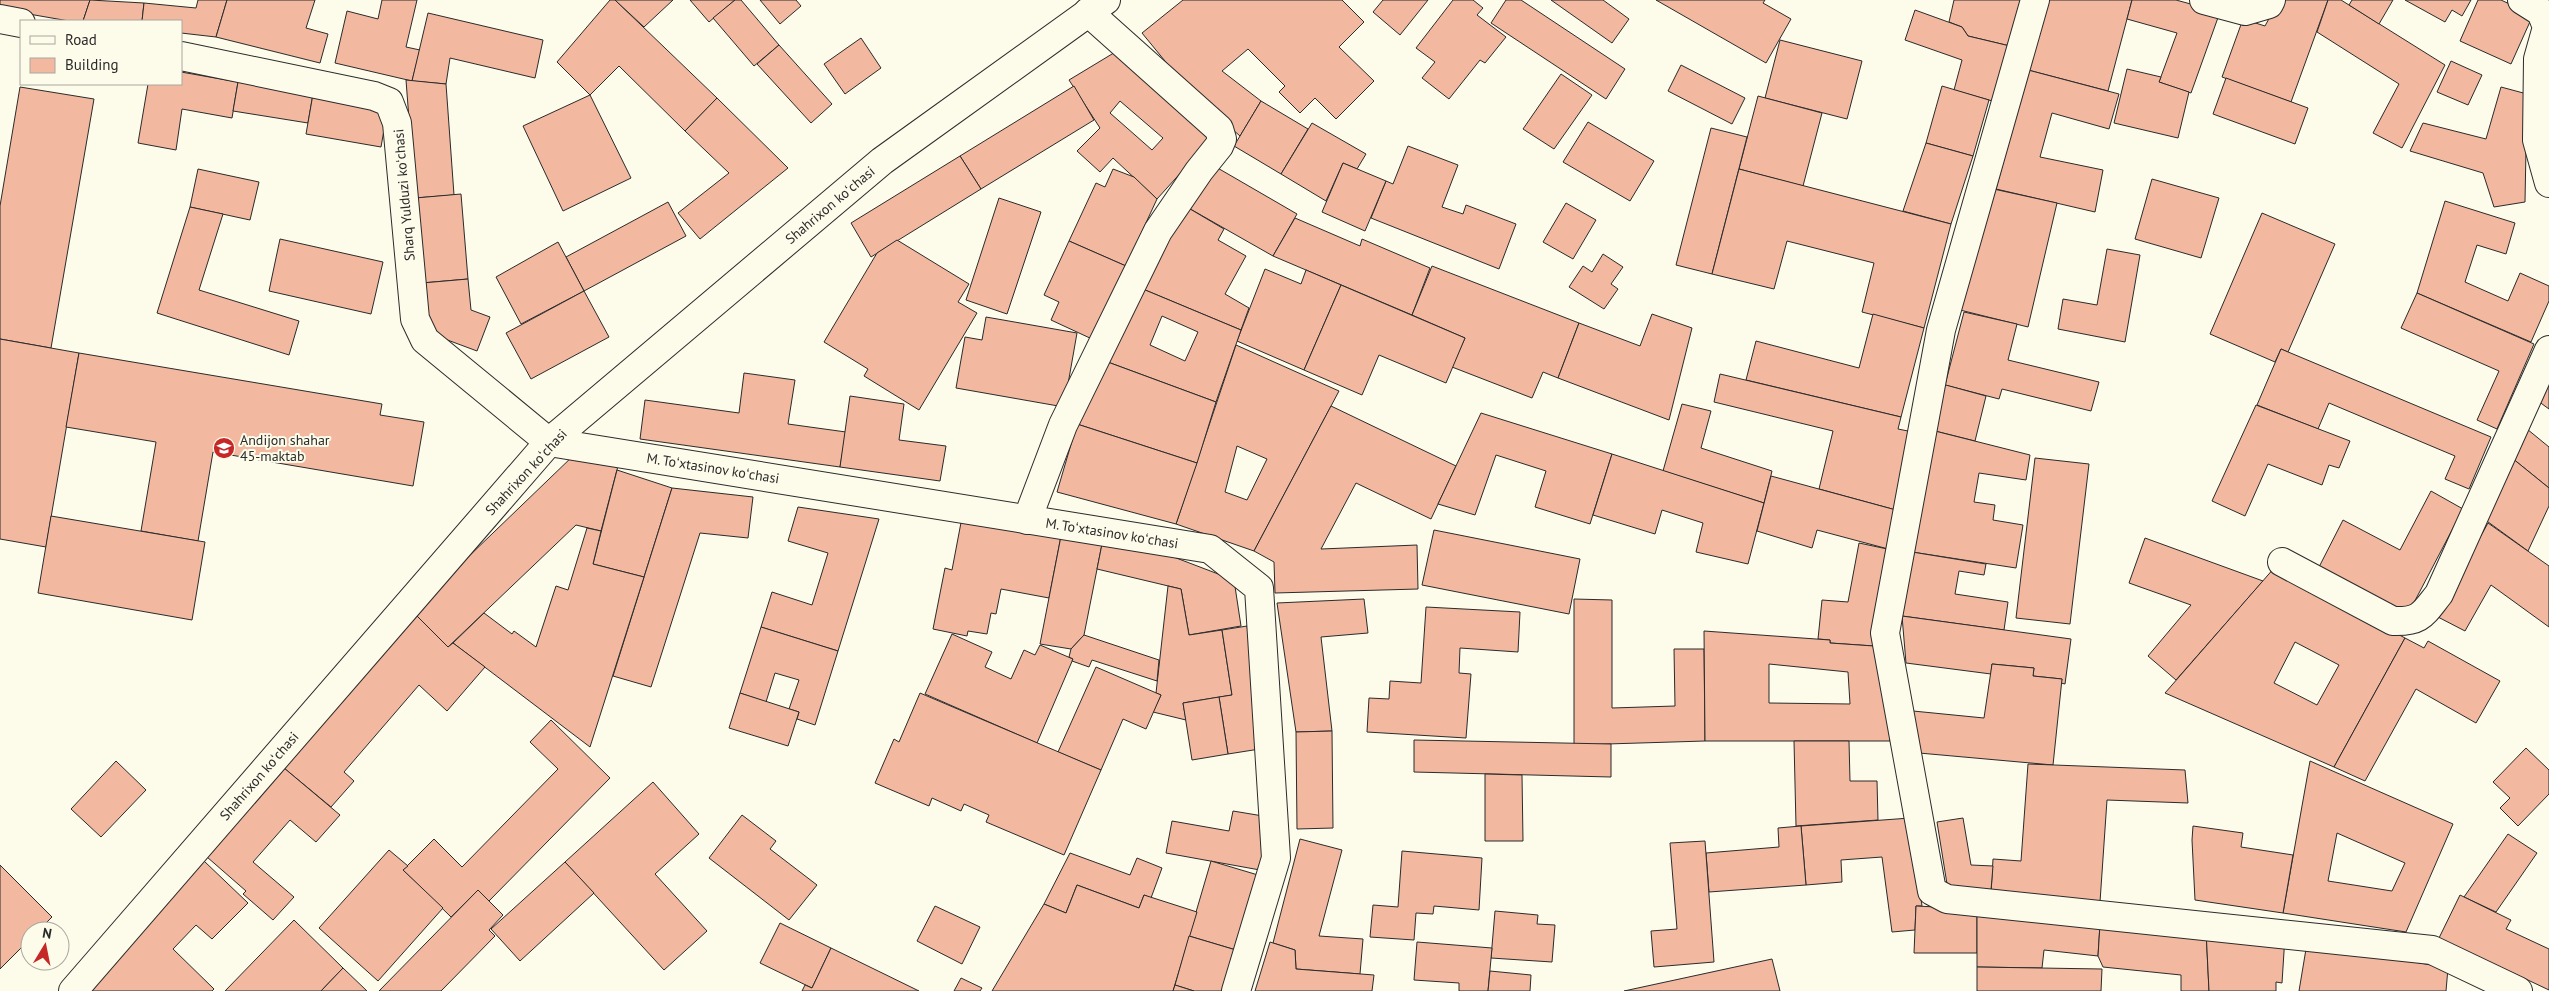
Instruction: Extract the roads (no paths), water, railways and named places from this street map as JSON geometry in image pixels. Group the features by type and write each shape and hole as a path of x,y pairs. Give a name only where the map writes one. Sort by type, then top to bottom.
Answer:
{"street":[{"path":"2035,0 1941,330 1885,634 1932,891 1947,898 2432,950 2518,991"},
{"path":"2204,0 2245,11 2269,4 2271,0"},
{"path":"2522,0 2541,12 2547,27 2538,59 2537,140 2549,183"},
{"path":"1027,520 1064,425 1158,231 1199,171 1219,146 1222,138 1219,129 1097,6"},
{"name":"Shahrixon koʻchasi","path":"73,991 549,442 882,161 1097,6"},
{"path":"0,19 20,23"},
{"name":"Sharq Yulduzi koʻchasi","path":"182,56 374,96 390,102 397,123 415,319 425,340 549,442"},
{"path":"2282,562 2393,621 2411,621 2420,617 2439,594 2549,350"},
{"name":"M. Toʻxtasinov koʻchasi","path":"549,442 1210,549 1259,588 1276,858 1236,991"}],"place":[{"name":"Andijon shahar 45-maktab","path":"224,448"}]}
